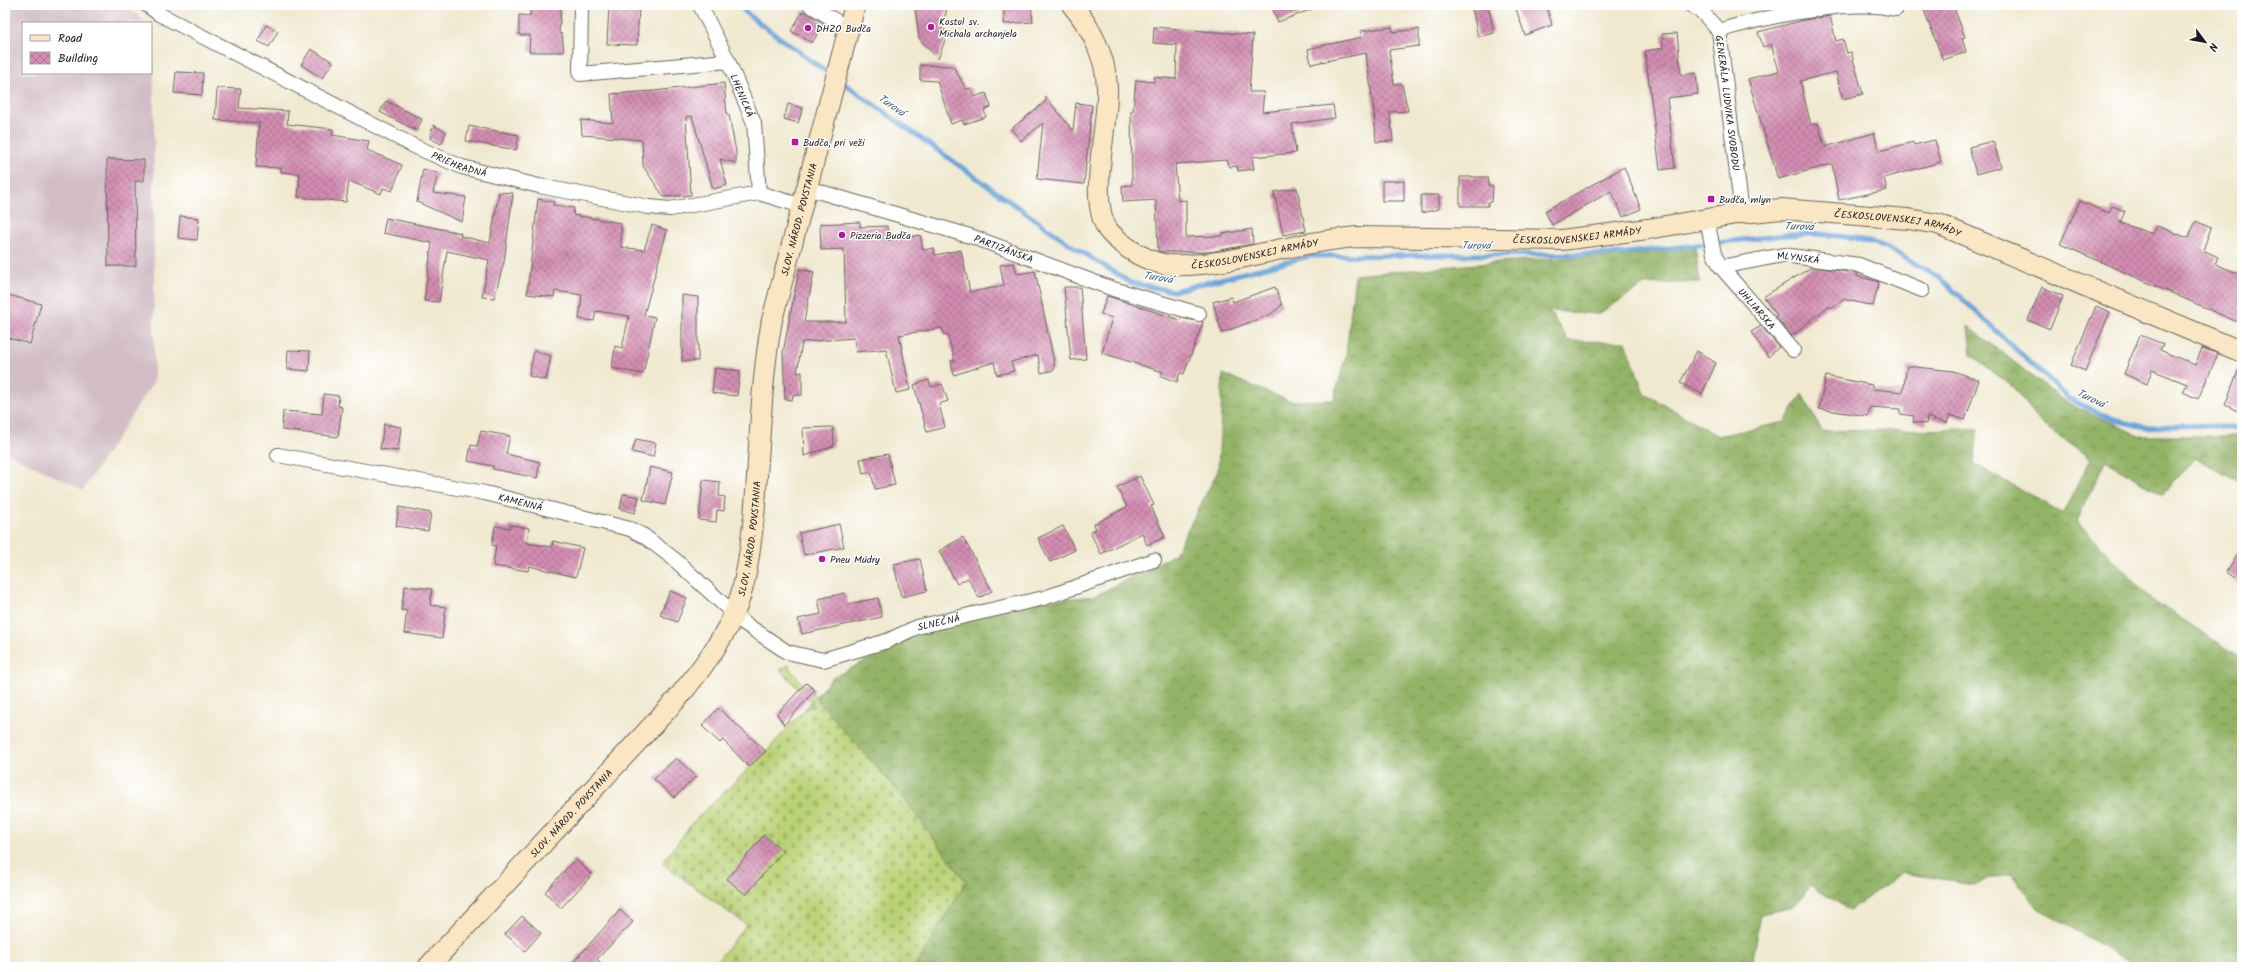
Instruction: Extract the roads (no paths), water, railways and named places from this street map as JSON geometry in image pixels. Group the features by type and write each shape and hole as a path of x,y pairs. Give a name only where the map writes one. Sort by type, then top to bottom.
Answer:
{"street":[{"name":"PRIEHRADNÁ","path":"147,5 159,14 409,143 462,167 539,186 649,207 670,209 759,193 802,206"},
{"path":"582,5 580,74 728,61"},
{"name":"LHENICKÁ","path":"700,5 728,61 754,123 759,193"},
{"path":"810,5 849,29"},
{"name":"SLOV. NÁROD. POVSTANIA","path":"428,967 677,699 711,654 734,613 746,574 752,534 765,356 781,282 834,91 855,5"},
{"name":"ČESKOSLOVENSKEJ ARMÁDY","path":"1072,5 1083,17 1099,50 1107,86 1099,198 1102,217 1108,231 1120,242 1132,251 1155,262 1168,265 1200,265 1324,240 1357,237 1562,240 1708,226 1742,213 1781,209 1805,210 1908,219 1938,224 2242,352"},
{"name":"GENERÁLA LUDVIKA SVOBODU","path":"1691,5 1702,12 1719,30 1742,213"},
{"path":"1719,30 1739,23 1836,6 1879,5 1896,9"},
{"name":"PARTIZÁNSKA","path":"807,188 973,237 1113,289 1199,314"},
{"path":"1708,226 1714,254 1721,267"},
{"name":"MLYNSKÁ","path":"1721,267 1783,255 1859,265 1922,290"},
{"name":"UHLIARSKA","path":"1721,267 1792,350"},
{"name":"KAMENNÁ","path":"278,455 485,493 630,529 644,536 674,559 734,613"},
{"name":"SLNEČNÁ","path":"734,613 788,652 823,660 887,642 917,627 1044,598 1154,560"}],"waterway":[{"name":"Turová","path":"739,5 750,16 832,76"},
{"name":"Turová","path":"839,80 1071,245 1131,283 1173,291 1310,256 1617,254 1786,235 1819,234 1855,238 1886,247 1940,278 2068,398 2114,420 2145,427 2214,425 2242,430"}],"place":[{"name":"Kostol sv. Michala archanjela","path":"931,27"},
{"name":"DHZO Budča","path":"808,28"},
{"name":"Budča, pri veži","path":"795,142"},
{"name":"Budča, mlyn","path":"1711,199"},
{"name":"Pizzeria Budča","path":"842,235"},
{"name":"Pneu Múdry","path":"822,559"}]}
